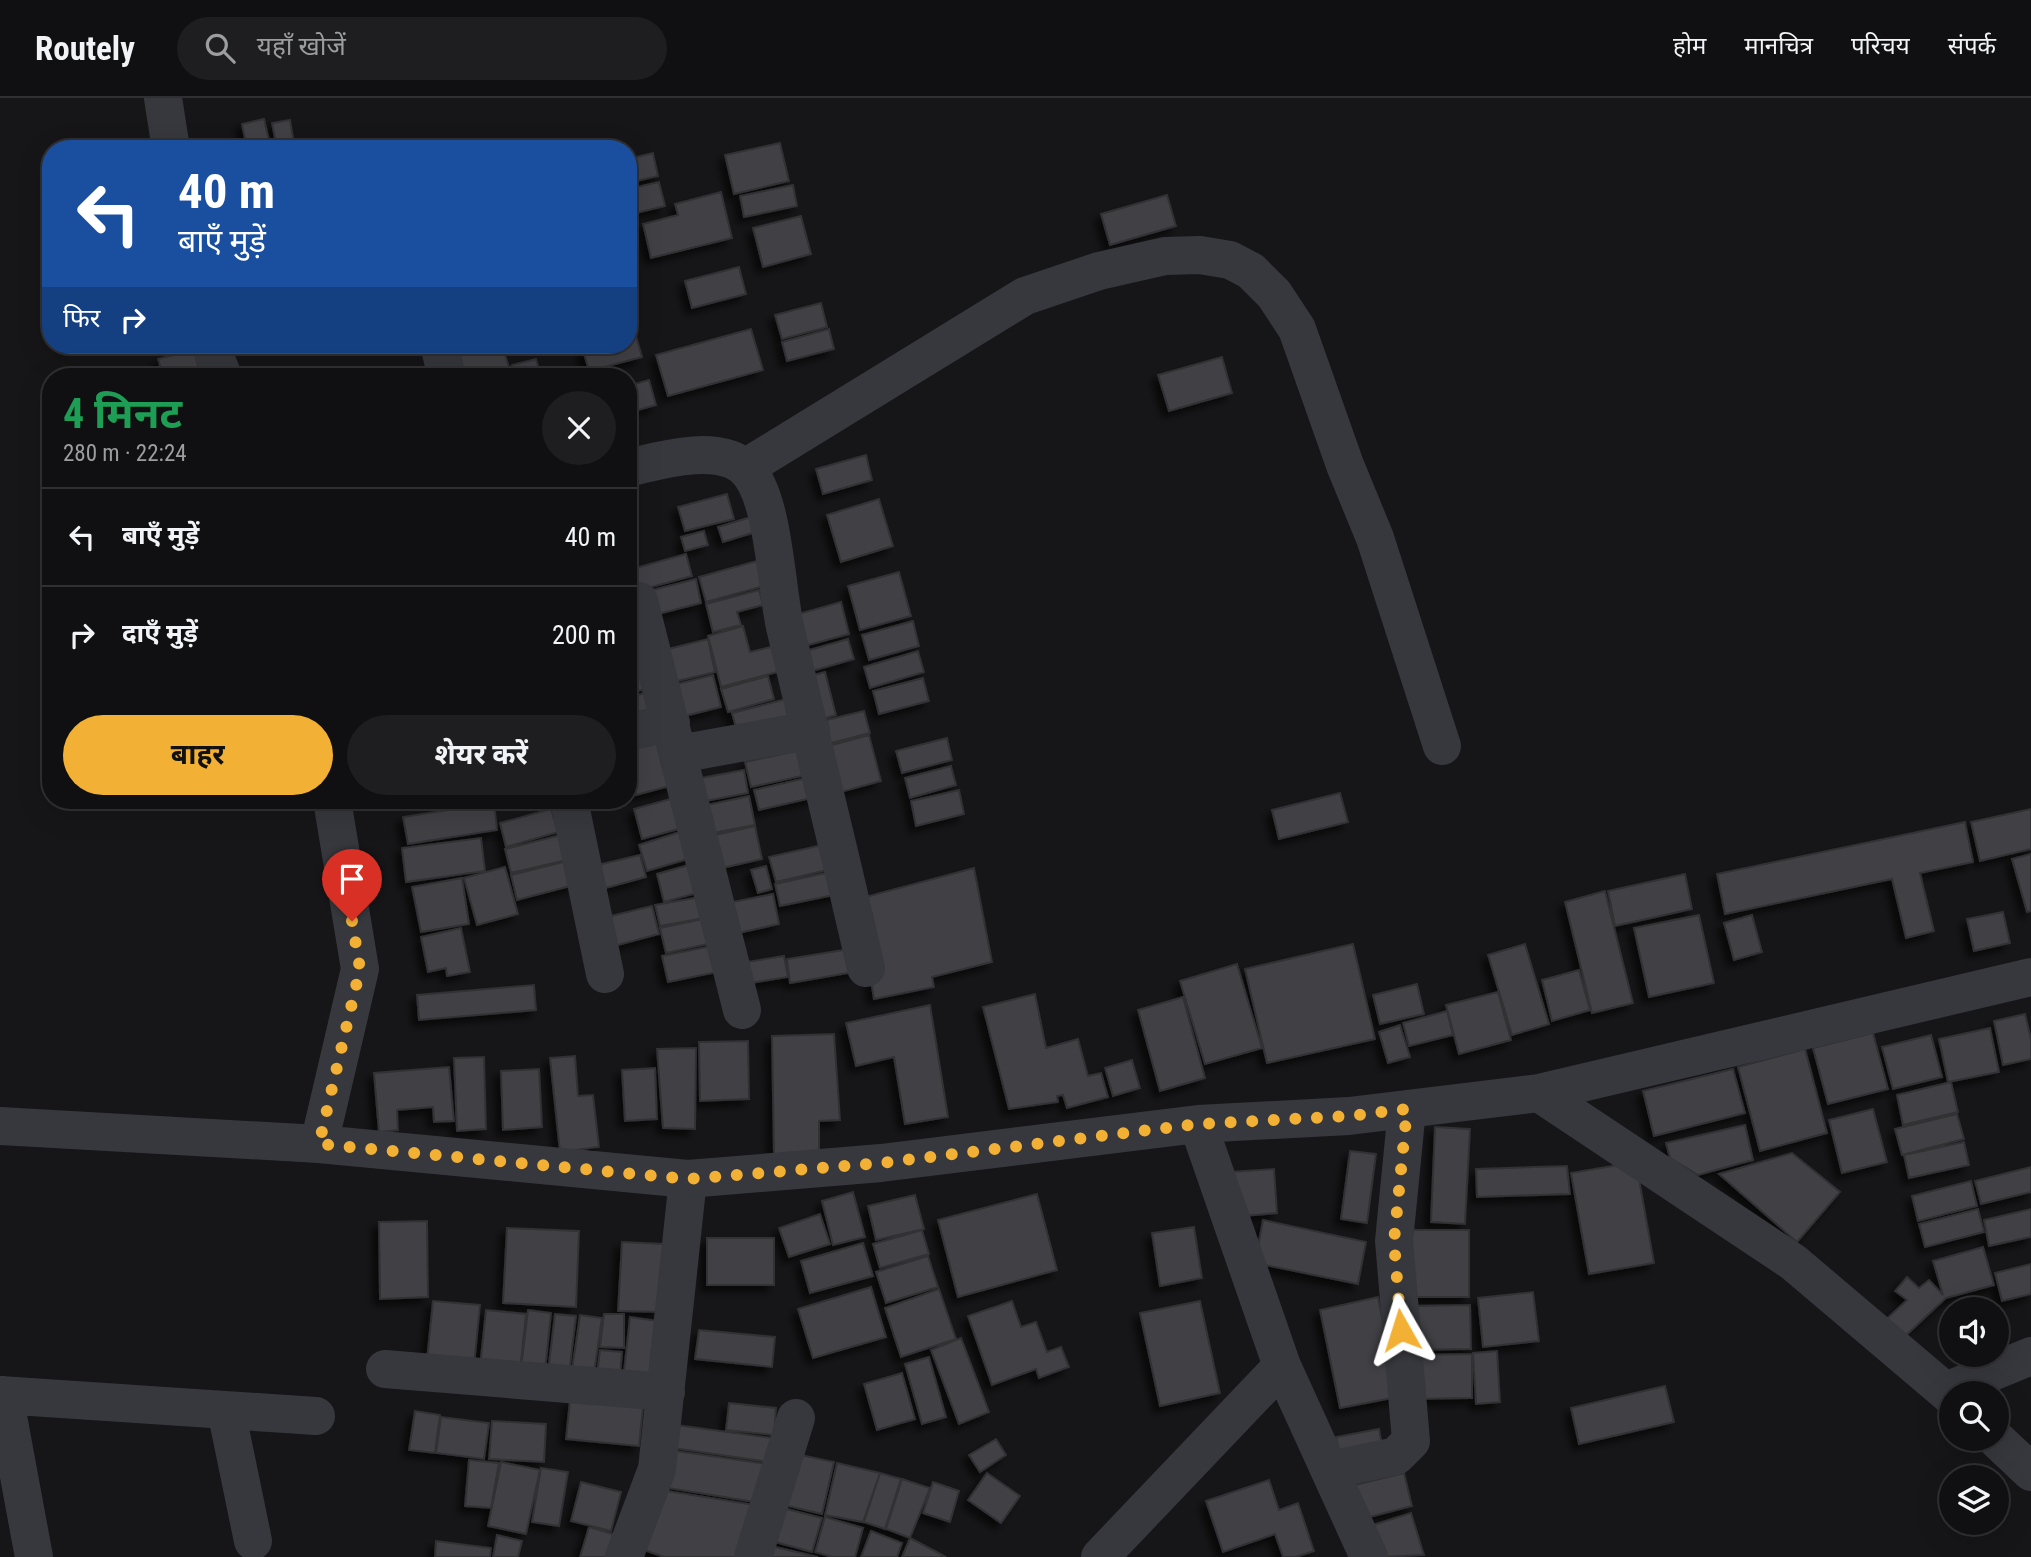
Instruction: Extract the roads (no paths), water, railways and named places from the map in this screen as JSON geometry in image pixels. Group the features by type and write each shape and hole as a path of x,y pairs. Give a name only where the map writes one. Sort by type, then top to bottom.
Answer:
{"street":[{"path":"163,98 169,140"},
{"path":"745,468 1025,296 1099,271 1165,256 1200,255 1230,260 1251,271 1274,294 1297,330 1345,465 1375,538 1442,746"},
{"path":"637,466 698,456 723,456 745,468 760,487 785,624 866,968"},
{"path":"639,601 742,1010"},
{"path":"637,733 675,738 811,730"},
{"path":"319,1144 360,969 335,809"},
{"path":"571,809 605,974"},
{"path":"0,1126 319,1144 688,1179 881,1163 1198,1124 1349,1116 1539,1093 2031,977"},
{"path":"1539,1093 1793,1262 1939,1386"},
{"path":"1330,1470 1396,1456 1411,1441 1394,1241 1407,1109"},
{"path":"1198,1124 1282,1366 1369,1557"},
{"path":"624,1557 657,1469 688,1179"},
{"path":"1976,1381 2031,1356"},
{"path":"1100,1557 1282,1366"},
{"path":"385,1369 666,1392"},
{"path":"34,1557 2,1395 316,1416"},
{"path":"226,1410 253,1541"},
{"path":"753,1557 796,1418"},
{"path":"2009,1451 2031,1472"}]}
